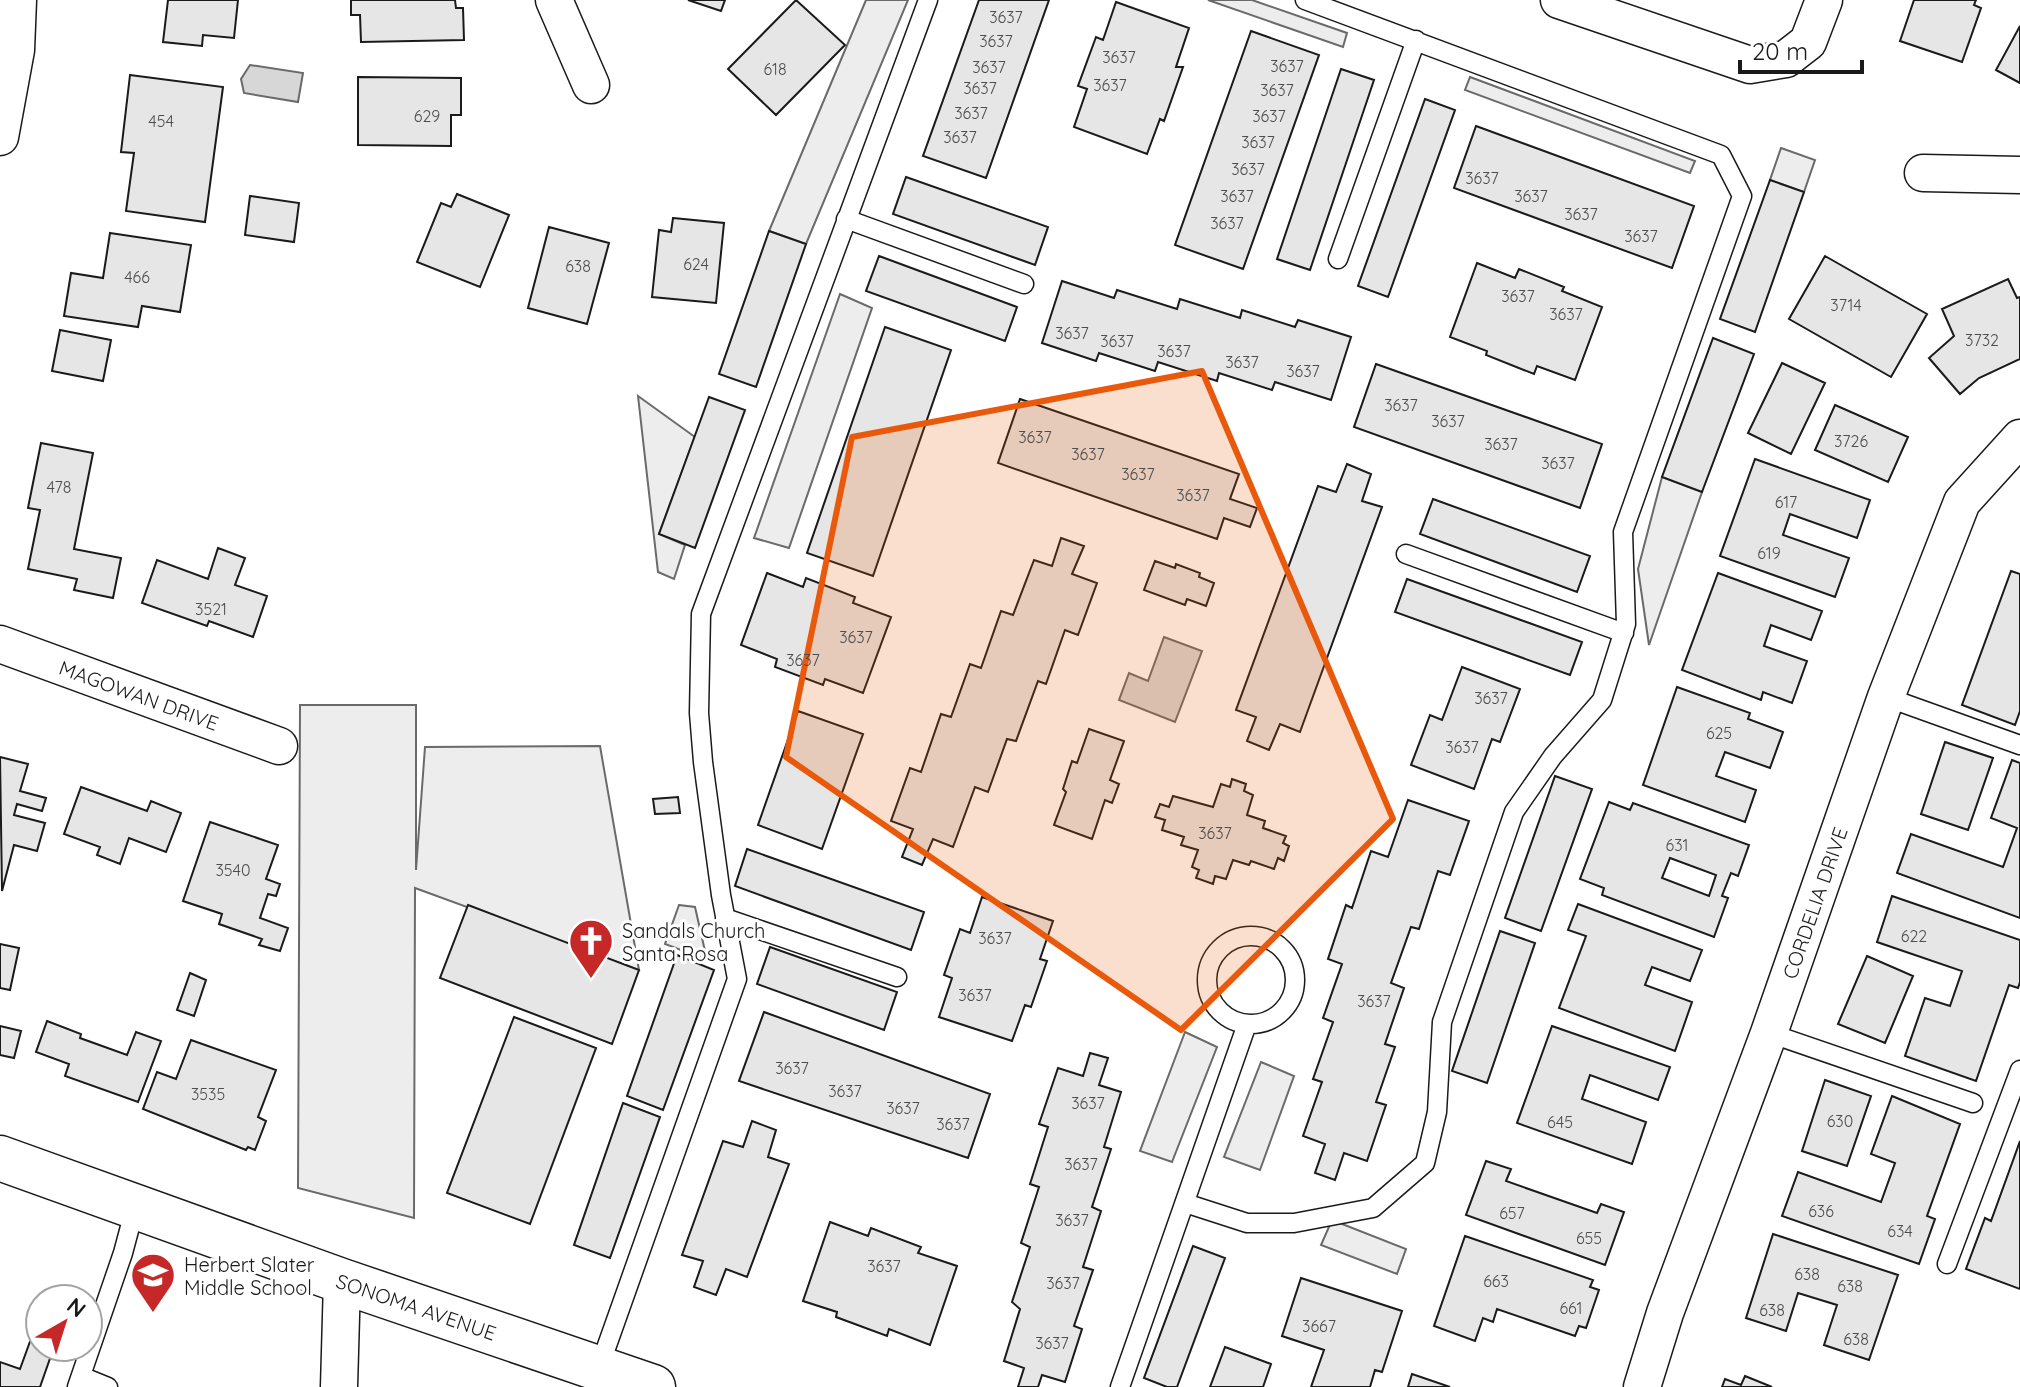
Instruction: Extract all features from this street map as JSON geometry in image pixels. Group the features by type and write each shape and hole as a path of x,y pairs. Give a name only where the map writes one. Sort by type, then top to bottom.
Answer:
{"street":[{"path":"0,137 16,50 18,0"},
{"path":"554,0 591,85"},
{"path":"1559,0 1750,65 1786,59 1808,42 1824,0"},
{"path":"1923,173 2020,175"},
{"name":"CORDELIA DRIVE","path":"1642,1387 1665,1313 1769,1033 1886,697 1962,502 2020,438"},
{"name":"MAGOWAN DRIVE","path":"0,644 279,746"},
{"name":"SONOMA AVENUE","path":"0,1158 342,1281 653,1387"},
{"path":"339,1387 342,1281"}],"lane":[{"path":"599,1368 737,979 725,918 702,750 699,713 701,614 928,0"},
{"path":"1185,1203 1247,1223 1294,1223 1373,1208 1425,1163 1437,1112 1442,1022 1508,824 1553,756 1602,700 1624,633 1623,532 1742,196 1721,155 1305,0"},
{"path":"1338,259 1416,40"},
{"path":"846,219 1024,284"},
{"path":"1406,554 1624,633"},
{"path":"1886,697 2020,745"},
{"path":"725,918 897,977"},
{"path":"1247,936 1275,942 1294,965 1296,980 1294,995 1275,1018 1247,1024 1233,1021 1221,1013 1212,1001 1207,973 1221,948 1233,939 1247,936"},
{"path":"1120,1387 1247,1024"},
{"path":"1769,1033 1973,1103"},
{"path":"1947,1264 2020,1070"},
{"path":"108,1387 79,1382 135,1208"}],"highlighted area":[{"path":"1202,371 1393,819 1181,1030 786,757 852,437"}],"shaded area":[{"path":"866,0 908,0 806,244 769,231"},
{"path":"1208,0 1252,0 1347,33 1343,47"},
{"path":"250,65 303,73 298,102 244,93 241,79"},
{"path":"1470,77 1695,161 1690,173 1465,90"},
{"path":"1781,148 1815,160 1804,192 1770,180"},
{"path":"840,294 872,308 789,548 754,538"},
{"path":"638,396 695,437 659,534 685,545 674,579 658,572"},
{"path":"1662,477 1702,492 1649,645 1638,569"},
{"path":"1164,637 1202,651 1175,722 1119,700 1129,673 1148,681"},
{"path":"300,705 416,705 416,870 425,747 600,746 639,970 415,888 414,1218 298,1188"},
{"path":"679,905 695,907 707,960 665,944"},
{"path":"1185,1032 1217,1047 1172,1162 1140,1151"},
{"path":"1261,1062 1294,1076 1260,1170 1224,1157"},
{"path":"1332,1220 1406,1249 1397,1274 1321,1245"}],"building":[{"path":"168,0 238,0 234,38 203,35 202,46 163,42"},
{"path":"351,0 455,0 456,8 463,8 464,40 361,42 360,15 351,15"},
{"path":"688,0 725,0 721,11"},
{"path":"796,0 845,45 776,115 728,69"},
{"path":"979,0 1049,0 986,178 923,156"},
{"path":"1914,0 1976,0 1974,5 1981,8 1962,62 1900,41"},
{"path":"1116,2 1189,28 1176,67 1183,67 1164,121 1160,119 1147,154 1074,127 1087,89 1078,86 1096,37 1103,40"},
{"path":"2020,26 2020,83 1996,70"},
{"path":"1251,31 1319,55 1243,269 1175,245"},
{"path":"1341,69 1374,80 1310,270 1277,259"},
{"path":"130,75 223,87 205,222 126,211 134,153 121,152"},
{"path":"358,77 461,78 461,115 451,115 451,146 358,145"},
{"path":"1425,99 1455,110 1388,297 1358,286"},
{"path":"1476,126 1694,206 1672,268 1454,188"},
{"path":"906,177 1048,227 1035,265 893,214"},
{"path":"1770,180 1804,192 1755,332 1720,319"},
{"path":"457,194 509,215 480,287 417,262 441,203 451,207"},
{"path":"250,196 299,203 294,242 245,235"},
{"path":"673,218 724,223 716,303 652,297 659,230 671,232"},
{"path":"549,227 609,243 587,324 528,308"},
{"path":"769,231 806,244 756,387 719,374"},
{"path":"110,233 191,245 180,312 142,306 138,327 64,316 71,273 103,278"},
{"path":"879,256 1017,307 1005,341 866,291"},
{"path":"1825,256 1927,314 1891,377 1789,319"},
{"path":"1477,263 1515,278 1519,269 1602,307 1575,380 1537,366 1534,374 1450,337"},
{"path":"2008,279 2017,298 2020,297 2020,359 1979,378 1960,394 1929,358 1954,336 1942,309"},
{"path":"1062,281 1114,298 1117,290 1177,309 1180,299 1240,318 1242,310 1295,327 1298,320 1351,337 1331,400 1275,382 1272,390 1219,373 1217,381 1158,362 1155,371 1099,353 1096,361 1042,343"},
{"path":"885,327 951,350 873,576 807,553"},
{"path":"60,330 111,340 103,381 52,371"},
{"path":"1713,338 1754,354 1702,492 1662,477"},
{"path":"1782,363 1825,383 1791,454 1748,433"},
{"path":"1376,364 1602,444 1580,508 1354,427"},
{"path":"709,397 745,410 695,548 659,534"},
{"path":"1020,399 1239,474 1230,499 1257,508 1250,527 1224,518 1217,539 998,463"},
{"path":"1835,405 1908,437 1888,482 1815,450"},
{"path":"41,443 93,453 74,549 121,558 113,598 74,590 77,579 28,569 40,510 28,508"},
{"path":"1755,459 1870,500 1857,538 1790,514 1783,535 1849,558 1835,597 1720,556"},
{"path":"1347,464 1371,474 1362,501 1382,507 1300,732 1280,724 1269,750 1247,741 1256,717 1236,710 1318,486 1336,492"},
{"path":"1433,499 1590,556 1577,592 1420,534"},
{"path":"1061,538 1084,546 1072,574 1097,583 1078,635 1065,630 1046,684 1038,681 1016,741 1007,739 988,792 975,787 953,847 933,839 922,865 902,857 913,829 891,821 910,768 921,772 941,714 951,717 970,664 981,668 1001,611 1013,615 1034,560 1052,566"},
{"path":"218,548 245,558 235,585 267,596 253,637 209,621 207,626 142,603 157,560 208,579"},
{"path":"1155,561 1175,568 1176,564 1200,573 1199,577 1214,583 1206,606 1187,599 1185,605 1144,590"},
{"path":"2011,571 2020,574 2020,711 2015,725 1962,705"},
{"path":"767,573 803,587 806,578 855,597 853,603 891,617 863,693 825,679 823,685 775,667 777,659 741,645"},
{"path":"1718,573 1822,611 1811,640 1771,625 1764,646 1807,661 1792,703 1763,692 1761,700 1682,670"},
{"path":"1407,579 1582,642 1570,675 1395,612"},
{"path":"1462,667 1520,689 1500,742 1492,739 1474,789 1411,765 1430,715 1442,720"},
{"path":"1677,687 1750,713 1748,719 1783,732 1770,768 1725,752 1716,776 1756,790 1745,822 1643,785"},
{"path":"798,711 863,734 822,849 758,825"},
{"path":"1089,729 1124,741 1110,780 1119,784 1112,803 1105,800 1092,839 1054,825 1066,792 1063,789 1072,761 1077,763"},
{"path":"1945,742 1993,758 1968,830 1921,814"},
{"path":"0,757 28,764 20,791 46,798 42,811 17,804 14,815 45,823 37,851 14,845 2,891"},
{"path":"2012,760 2020,763 2020,918 1897,873 1911,834 2003,867 2017,828 1991,818"},
{"path":"1555,776 1592,789 1541,931 1505,918"},
{"path":"1232,779 1246,784 1244,791 1253,795 1247,815 1265,821 1263,828 1286,836 1283,843 1289,846 1284,861 1278,858 1274,869 1251,861 1249,865 1233,860 1226,879 1215,876 1213,884 1196,878 1199,870 1192,867 1198,850 1181,845 1184,837 1162,830 1165,820 1155,817 1160,804 1169,807 1173,796 1213,807 1221,784 1230,787"},
{"path":"81,787 147,811 151,801 181,813 166,852 129,838 120,864 97,855 100,847 64,834"},
{"path":"678,797 680,813 655,814 653,799"},
{"path":"1408,800 1469,821 1450,875 1438,871 1419,929 1411,927 1391,983 1404,988 1385,1044 1395,1047 1376,1102 1386,1105 1367,1161 1344,1153 1335,1180 1315,1173 1325,1144 1303,1136 1322,1082 1313,1079 1333,1022 1323,1018 1342,964 1328,959 1346,905 1352,908 1371,851 1388,857"},
{"path":"1609,802 1630,810 1633,803 1749,845 1738,876 1731,873 1722,896 1728,898 1714,937 1602,895 1604,888 1580,879","holes":["1670,858 1716,875 1709,896 1662,878"]},
{"path":"210,822 278,845 266,879 280,884 276,896 268,894 260,918 288,928 280,951 259,945 262,939 219,924 222,914 183,901"},
{"path":"747,849 924,912 911,950 735,886"},
{"path":"1892,896 2020,940 2020,982 2018,988 2009,985 1976,1081 1905,1056 1925,998 1950,1006 1962,971 1877,942"},
{"path":"982,897 1053,921 1040,959 1047,961 1031,1007 1025,1005 1012,1041 939,1017 952,978 944,975 960,929 970,933"},
{"path":"1578,904 1702,950 1690,981 1652,967 1645,985 1692,1002 1675,1051 1559,1008 1586,936 1568,930"},
{"path":"468,905 639,970 612,1044 440,978"},
{"path":"1500,931 1535,943 1487,1083 1452,1071"},
{"path":"0,944 19,948 10,990 0,988"},
{"path":"770,947 897,992 884,1030 757,984"},
{"path":"677,955 714,970 663,1110 627,1096"},
{"path":"1867,956 1913,976 1885,1043 1838,1024"},
{"path":"190,973 206,980 194,1016 177,1010"},
{"path":"764,1012 990,1094 968,1158 739,1081"},
{"path":"514,1017 596,1048 530,1224 447,1193"},
{"path":"47,1021 81,1034 80,1038 127,1055 136,1032 161,1041 138,1102 65,1076 69,1064 36,1052"},
{"path":"0,1026 21,1031 14,1058 0,1055"},
{"path":"1552,1026 1670,1067 1658,1100 1590,1075 1582,1099 1646,1122 1632,1164 1517,1123"},
{"path":"191,1040 276,1070 258,1117 266,1121 255,1150 248,1147 246,1150 143,1109 157,1072 176,1079"},
{"path":"1090,1053 1108,1058 1099,1085 1121,1092 1104,1147 1111,1149 1092,1207 1101,1211 1083,1267 1093,1270 1074,1326 1082,1329 1065,1382 1042,1375 1038,1387 1018,1387 1024,1368 1004,1361 1020,1309 1012,1302 1030,1247 1021,1243 1039,1187 1030,1184 1048,1127 1039,1124 1058,1068 1083,1076"},
{"path":"1825,1080 1871,1096 1847,1166 1802,1151"},
{"path":"1892,1096 1960,1124 1927,1216 1935,1219 1919,1264 1782,1216 1798,1172 1881,1202 1895,1163 1871,1154"},
{"path":"623,1103 660,1117 610,1258 574,1245"},
{"path":"752,1121 776,1130 768,1157 789,1164 747,1277 726,1269 716,1295 694,1287 703,1261 682,1255 723,1141 743,1147"},
{"path":"2020,1141 2020,1289 1966,1269 1985,1218 1991,1221"},
{"path":"1486,1161 1511,1169 1506,1181 1597,1213 1601,1204 1624,1212 1605,1265 1466,1215"},
{"path":"830,1222 868,1236 871,1228 921,1247 918,1253 957,1266 930,1345 889,1329 887,1336 836,1317 837,1312 803,1301"},
{"path":"1773,1234 1898,1275 1869,1360 1824,1345 1837,1305 1798,1293 1786,1331 1746,1318"},
{"path":"1465,1236 1593,1280 1590,1287 1599,1290 1586,1328 1579,1326 1575,1336 1497,1309 1493,1322 1483,1318 1475,1341 1434,1326"},
{"path":"1193,1246 1225,1258 1177,1387 1167,1387 1144,1378"},
{"path":"1301,1278 1402,1311 1382,1372 1375,1370 1370,1387 1311,1387 1324,1350 1282,1336"},
{"path":"1225,1347 1271,1364 1263,1387 1210,1387"},
{"path":"24,1358 24,1363 48,1363 40,1387 0,1387 0,1362 20,1369"},
{"path":"1412,1374 1450,1387 1408,1387"},
{"path":"1745,1376 1772,1387 1722,1387 1725,1379 1741,1385"}],"place":[{"name":"Sandals Church Santa Rosa","path":"591,980"},
{"name":"Herbert Slater Middle School","path":"153,1314"}]}
